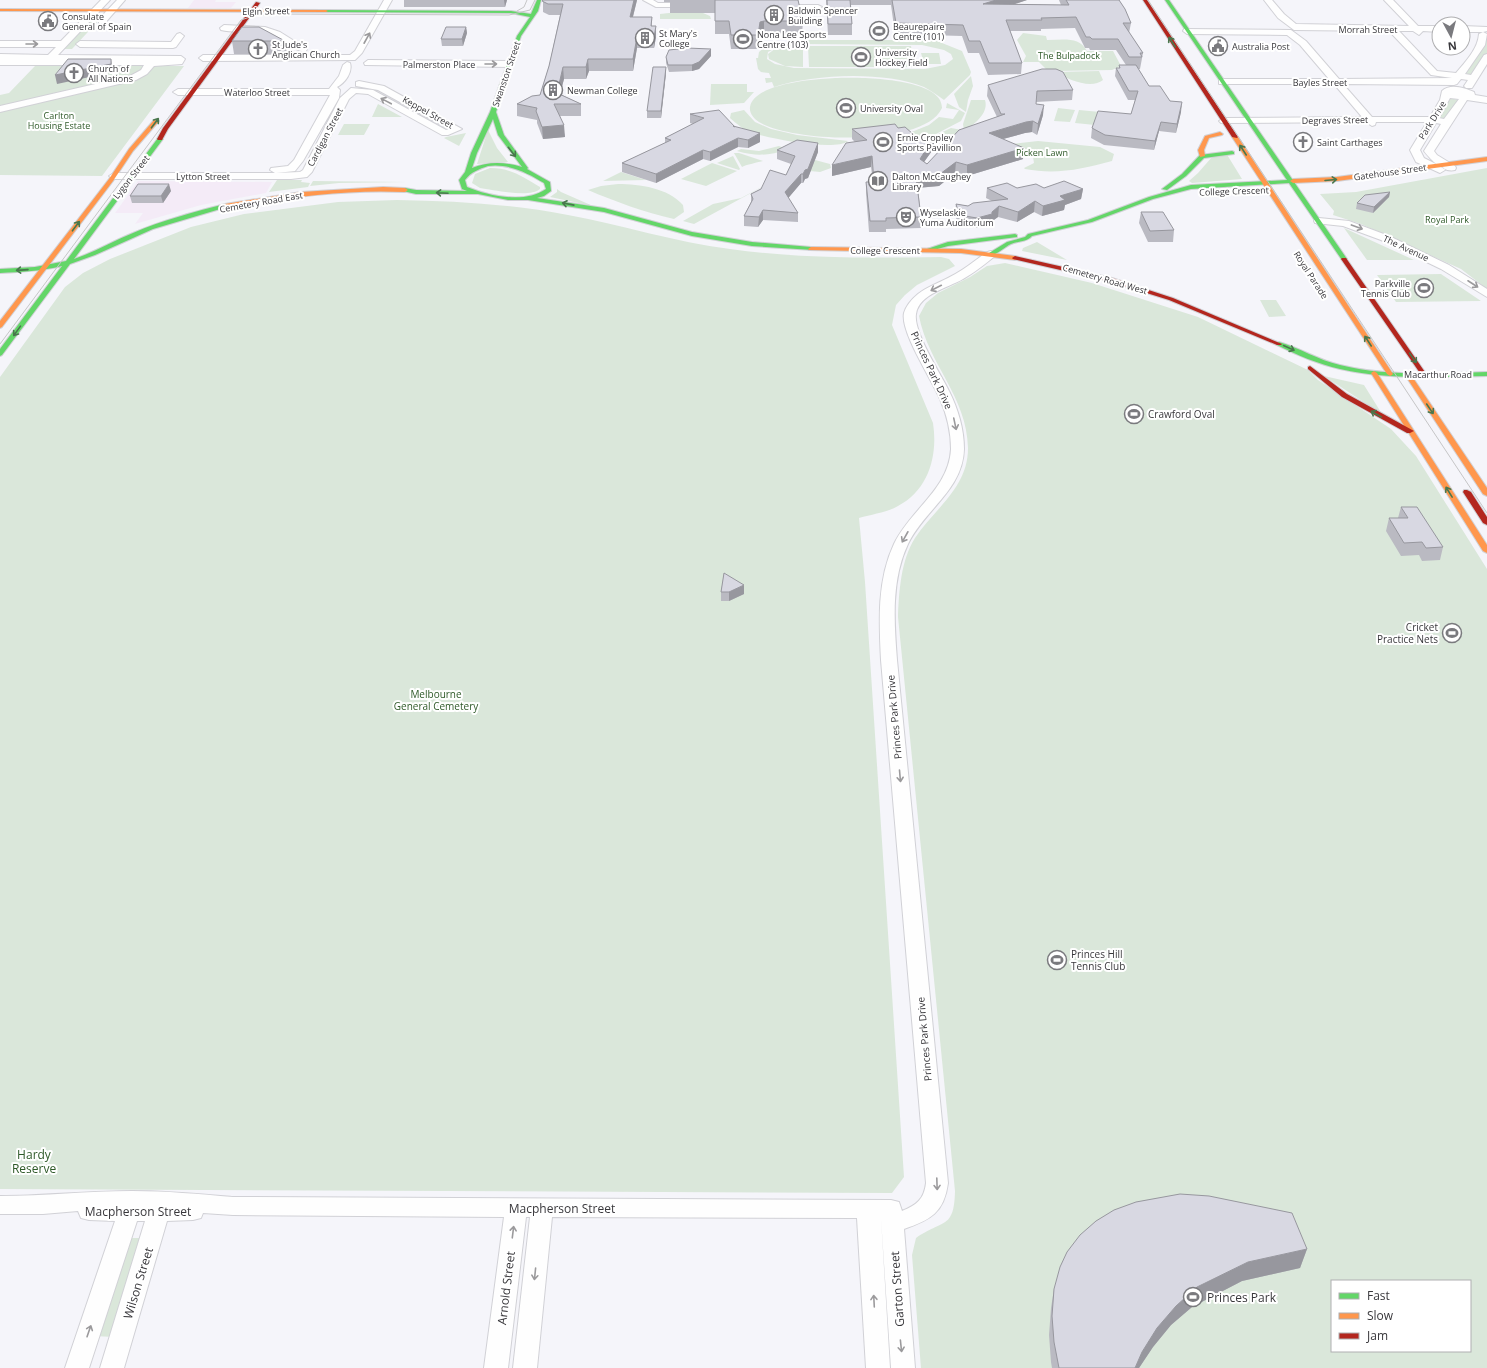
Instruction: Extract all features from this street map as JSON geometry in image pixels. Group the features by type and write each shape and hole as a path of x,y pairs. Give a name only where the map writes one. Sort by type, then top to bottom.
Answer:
{"main road":[{"name":"Lygon Street","path":"0,354 158,142 165,129 260,0"},
{"name":"Swanston Street","path":"466,175 474,153 493,112 519,36 537,10 539,0"},
{"name":"Royal Parade","path":"1145,0 1396,383"},
{"path":"1156,0 1186,45"},
{"path":"1167,0 1214,71 1218,85 1251,123 1430,383"},
{"path":"219,37 224,27 245,2"},
{"name":"Elgin Street","path":"3,12 520,12 531,17"},
{"name":"Swanston Street","path":"519,36 518,28 520,12"},
{"path":"200,63 211,47"},
{"path":"1204,71 1214,71"},
{"name":"Bayles Street","path":"1186,82 1218,85"},
{"path":"1200,103 1212,102"},
{"path":"1228,108 1240,126"},
{"name":"Swanston Street","path":"493,112 496,128 525,168"},
{"name":"Lygon Street","path":"0,326 160,116"},
{"name":"College Crescent","path":"1159,196 1189,171 1202,156 1225,143 1207,137 1201,150 1202,156"},
{"name":"Gatehouse Street","path":"1294,186 1442,167 1487,159"},
{"name":"Cemetery Road East","path":"409,190 417,187 448,182 466,175 480,167 494,164 525,168"},
{"name":"Gatehouse Street","path":"1370,184 1442,167"},
{"path":"525,168 551,183 548,192 531,198"},
{"path":"466,175 464,188 476,193"},
{"path":"1246,175 1255,190"},
{"name":"College Crescent","path":"531,198 604,210 681,231 752,244 816,249 927,250 991,254 1009,243 1027,238 1030,235 1090,221 1177,190 1196,186 1255,190 1278,182 1294,186"},
{"name":"Gatehouse Street","path":"1294,186 1356,186"},
{"name":"Cemetery Road East","path":"0,262 53,257 76,252 118,241 177,220 245,203 310,193 409,190 416,192 476,193 531,198"},
{"name":"College Crescent","path":"583,197 601,205 604,210"},
{"path":"1278,218 1290,221 1319,221"},
{"path":"927,250 948,244 1030,235"},
{"name":"Cemetery Road East","path":"0,272 44,268 67,263 94,254 118,241"},
{"path":"57,276 89,260 94,254"},
{"name":"Cemetery Road West","path":"991,254 1042,263 1110,279 1171,299 1325,363 1356,371 1390,374"},
{"name":"Cemetery Road West","path":"1214,317 1298,363 1336,376"},
{"path":"1369,317 1384,317"},
{"path":"1366,362 1487,551"},
{"path":"1401,365 1487,494"},
{"path":"1310,368 1318,376 1376,414 1410,432"},
{"name":"Macarthur Road","path":"1390,374 1487,374"},
{"path":"1370,382 1396,383"},
{"name":"Macarthur Road","path":"1396,383 1487,383"},
{"path":"1464,459 1476,459"},
{"path":"1460,482 1487,524 1470,525"}],"street":[{"path":"52,57 106,0"},
{"path":"96,27 121,0"},
{"name":"Cardigan Street","path":"361,72 346,97 307,172 302,175 291,173 334,98 335,88 342,80 349,61 358,54 388,0"},
{"path":"647,0 656,5 697,6"},
{"path":"1268,0 1370,122"},
{"path":"1388,0 1418,31"},
{"path":"771,7 818,7"},
{"path":"224,27 240,26 259,29 277,34 303,48"},
{"name":"Morrah Street","path":"1186,29 1394,30 1431,32"},
{"path":"1394,30 1434,73 1452,84 1474,78"},
{"name":"Morrah Street","path":"1418,31 1431,30"},
{"path":"1471,30 1484,32"},
{"path":"1471,33 1484,32"},
{"name":"Park Drive","path":"1442,167 1418,158 1415,152 1416,148 1445,100 1452,84 1464,72 1483,40 1484,32"},
{"path":"71,54 89,34"},
{"path":"0,62 173,45 180,36"},
{"path":"0,44 64,44"},
{"path":"306,61 307,54 298,50 308,47 328,58"},
{"path":"0,57 52,57 71,54 182,59 176,63 151,63 71,54"},
{"name":"Park Drive","path":"1442,167 1432,156 1430,150 1445,124 1468,95 1469,86 1487,57"},
{"path":"306,61 328,58 349,61 361,72"},
{"path":"200,63 215,61 349,61 361,72"},
{"path":"0,109 133,78 144,72 151,63"},
{"name":"Palmerston Place","path":"361,72 510,64"},
{"name":"Waterloo Street","path":"178,92 333,92 335,88 343,92 361,72"},
{"name":"Keppel Street","path":"361,72 382,88 432,114 457,130 445,133 370,92 361,72"},
{"name":"Bayles Street","path":"1218,85 1338,83 1452,84"},
{"path":"1452,84 1453,96 1468,95 1487,98"},
{"path":"324,114 337,114"},
{"path":"418,118 432,114"},
{"name":"Degraves Street","path":"1225,123 1240,126 1251,123 1431,122 1445,124"},
{"path":"310,140 323,140"},
{"name":"Park Drive","path":"1416,148 1430,150"},
{"name":"Lytton Street","path":"116,173 291,173"},
{"name":"The Avenue","path":"1319,221 1345,223 1385,238 1440,264 1487,294"},
{"name":"Princes Park Drive","path":"891,1217 920,1214 931,1205 937,1192 937,1183 889,660 887,600 890,574 904,538 911,527 936,500 948,483 954,470 957,456 956,433 953,416 947,399 915,337 910,325 910,314 915,305 927,293 961,276 991,254"},
{"name":"Macpherson Street","path":"0,1205 43,1205 77,1211 131,1206 164,1206 190,1211 233,1206 516,1208 704,1207 868,1210 891,1217"},
{"path":"77,1368 131,1206"},
{"name":"Wilson Street","path":"112,1368 164,1206"},
{"name":"Arnold Street","path":"496,1368 516,1208"},
{"path":"525,1368 542,1208"},
{"path":"868,1210 878,1368"},
{"name":"Garton Street","path":"891,1217 903,1368"}],"shaded area":[{"path":"194,0 236,2 231,8 188,8"},
{"path":"138,181 272,182 266,193 201,205 135,224 143,213 115,213"}],"green space":[{"path":"703,13 710,16 711,19 660,19 660,14"},
{"path":"101,18 72,49 63,49 92,19"},
{"name":"The Bulpadock","path":"1023,33 1046,36 1047,40 1075,41 1084,46 1087,51 1113,51 1121,66 1112,70 1055,71 1046,69 1039,62 1023,62 1026,56 1017,40"},
{"path":"1487,38 1487,53 1473,76 1465,75"},
{"path":"932,39 962,51 971,72 970,75 944,100 924,87 889,78 849,76 829,77 809,79 774,87 772,82 766,83 765,78 771,78 769,73 761,72 758,69 756,58 758,58 759,52 769,46 802,41 790,40","holes":["803,44 922,45 944,50 951,54 953,59 945,65 925,69 794,68 775,64 767,59 768,52 776,48 768,54 769,59 785,66 803,67"]},
{"name":"University Hockey Field","path":"808,46 911,46 915,67 809,67"},
{"path":"921,53 939,53 941,64 924,64"},
{"name":"Carlton Housing Estate","path":"35,66 184,66 102,176 0,175 0,95 9,93"},
{"path":"1099,71 1103,80 1092,84 1086,84 1066,78 1056,72"},
{"path":"971,76 973,86 966,112 959,107 954,94"},
{"name":"University Oval","path":"835,78 878,79 914,85 929,90 939,98 942,108 930,121 910,130 885,135 856,138 799,134 775,129 759,122 751,114 750,107 754,99 762,92 801,81"},
{"path":"711,84 747,84 747,92 754,92 744,103 710,105"},
{"path":"1449,98 1458,100 1445,120 1436,119"},
{"path":"971,100 985,100 986,105 983,114 977,122 964,131 963,124"},
{"path":"947,103 965,113 961,121 936,134 918,138 913,137 909,133 929,125 939,117 953,119 959,110 946,108"},
{"path":"378,104 402,117 372,117"},
{"path":"1058,108 1075,110 1070,122 1054,121"},
{"path":"744,110 755,122 771,129 797,135 848,141 841,144 815,145 758,135 739,126 730,118 731,113"},
{"path":"1079,110 1100,112 1095,125 1075,123"},
{"path":"344,124 370,124 364,135 338,135"},
{"path":"951,128 962,130 962,132 925,145 920,139 934,136"},
{"path":"488,130 497,148 508,162 477,164"},
{"path":"466,133 459,146 444,138 446,137"},
{"name":"Picken Lawn","path":"1038,141 1100,147 1114,154 1112,161 1080,169 1036,171 1025,169 1024,168 1034,163 1033,157 1012,144"},
{"path":"779,146 788,150 763,155 737,151 741,149 759,151"},
{"path":"734,153 739,153 763,161 742,167"},
{"path":"1226,153 1242,179 1192,183 1189,181 1212,157"},
{"path":"733,156 740,169 739,170 717,163"},
{"path":"815,160 830,164 831,168 820,172 810,171"},
{"path":"712,163 737,171 706,186 681,179"},
{"path":"490,168 511,171 540,187 540,189 535,192 528,193 512,193 480,188 472,183 475,174"},
{"name":"Royal Park","path":"1487,168 1487,289 1461,269 1361,224 1333,215 1334,211 1320,194 1356,192"},
{"path":"621,172 646,180 603,181"},
{"path":"788,173 694,224 683,221 713,204 741,198"},
{"path":"277,180 302,180 301,182 310,183 308,187 269,192"},
{"path":"313,181 407,182 339,183 310,186"},
{"path":"618,184 644,186 662,191 677,199 683,205 684,212 674,219 609,199 588,190 601,186"},
{"path":"557,189 593,206 550,197 557,192"},
{"name":"Melbourne General Cemetery","path":"397,200 482,204 547,211 709,246 756,252 783,255 836,257 941,257 949,259 955,266 917,285 905,295 896,305 892,325 933,423 934,447 929,470 924,481 909,499 889,510 859,518 865,582 904,1177 892,1193 0,1189 0,377 65,287 83,273 110,259 191,227 244,214 338,202"},
{"path":"1344,228 1414,260 1367,260"},
{"path":"1037,242 1067,260 1022,251 1023,248"},
{"name":"Princes Park","path":"1005,263 1092,283 1198,317 1308,370 1318,380 1391,429 1416,456 1487,569 1487,1368 921,1368 912,1255 916,1238 945,1222 949,1218 954,1203 955,1191 898,607 904,566 910,547 923,527 957,486 963,475 967,462 968,448 966,429 961,412 930,350 919,316 926,303 938,293 970,277 987,266"},
{"name":"Parkville Tennis Club","path":"1441,274 1481,301 1396,302 1377,275"},
{"path":"1260,300 1276,300 1286,316 1269,317"},
{"path":"1324,376 1364,385 1382,414"},
{"path":"126,1238 147,1238 115,1337 93,1336"}],"building":[{"path":"634,0 630,17 652,17 651,26 656,26 654,37 637,37 633,59 588,59 586,67 563,67 557,93 581,104 554,104 564,125 542,127 536,111 537,108 517,104 532,96 540,95 549,66 563,4 548,4 542,1"},
{"path":"715,0 798,0 803,21 764,21 760,22 758,35 731,35 729,21 715,21"},
{"path":"827,0 850,0 852,24 828,24"},
{"path":"892,0 996,0 983,4 1069,5 1066,0 1119,0 1131,23 1123,23 1143,53 1140,53 1142,57 1129,57 1118,39 1092,39 1090,37 1086,37 1076,17 1041,18 1042,20 1006,20 1022,63 989,63 980,41 969,41 963,25 896,23"},
{"path":"242,27 259,27 285,41 232,41"},
{"path":"446,27 466,27 462,39 441,39"},
{"path":"687,48 711,49 699,62 692,65 668,65 666,57 669,50"},
{"path":"68,59 111,59 111,64 55,75"},
{"path":"1119,65 1136,65 1149,86 1160,86 1170,101 1182,102 1177,124 1161,122 1155,141 1105,135 1092,128 1098,111 1131,114 1138,91 1129,91 1116,68 1120,68"},
{"path":"653,67 666,67 661,111 647,111"},
{"path":"1042,69 1056,69 1063,72 1073,90 1037,91 1036,104 1044,105 1038,124 1033,121 1026,122 989,133 1024,148 967,165 956,162 940,174 916,177 921,217 886,218 886,221 870,221 866,182 874,182 872,156 832,165 846,143 867,140 852,129 895,124 898,128 905,127 921,141 934,137 920,159 927,164 959,130 1005,114 1001,114 988,85"},
{"path":"719,110 734,126 760,133 748,140 738,138 710,152 703,150 656,174 622,163 671,140 665,138 704,118 690,114"},
{"path":"797,140 818,143 808,169 801,174 785,192 798,213 763,210 759,217 744,216 753,199 751,194 761,189 770,170 786,175 795,156 777,150"},
{"path":"1064,181 1083,189 1060,196 1065,200 1043,206 1035,201 1018,212 999,206 992,212 992,214 977,218 959,215 956,204 968,206 973,203 1008,199 987,188 1007,183 1017,188 1036,184 1044,188"},
{"path":"138,184 169,184 161,196 130,196"},
{"path":"1390,192 1374,207 1357,203 1365,195"},
{"path":"1141,212 1163,212 1174,230 1150,231"},
{"path":"1401,507 1417,507 1443,547 1426,548 1422,542 1404,543 1389,518 1408,518"},
{"path":"724,573 744,585 729,592 721,592"},
{"path":"1180,1194 1209,1196 1292,1213 1307,1249 1248,1262 1197,1287 1176,1306 1157,1328 1142,1352 1135,1368 1059,1368 1054,1342 1052,1316 1054,1289 1060,1267 1067,1252 1080,1235 1096,1221 1114,1210 1136,1202"}],"tram line":[{"path":"517,11 524,7 527,0"},
{"path":"0,344 241,20 253,16 271,14 509,15 530,10 535,0"},
{"path":"1148,0 1487,513"}],"traffic: fast":[{"path":"468,172 474,153 493,112 519,36 536,11 539,0"},
{"path":"1167,0 1344,259"},
{"path":"326,11 511,12 532,16"},
{"path":"493,112 501,135 525,168"},
{"path":"0,354 160,139"},
{"path":"1165,189 1184,175 1202,156 1232,153"},
{"path":"493,164 508,165 528,171 547,182 549,190 542,195 520,199 482,194 464,188 462,180 468,173 479,167 493,164"},
{"path":"991,254 1009,243 1027,238 1030,235 1090,221 1151,198 1191,187 1293,181"},
{"path":"405,190 416,192 476,193"},
{"path":"531,199 604,210 692,234 752,244 811,249"},
{"path":"0,271 35,269 71,262 93,254 151,228 203,211 225,206"},
{"path":"927,250 948,244 1015,236"},
{"path":"1279,344 1324,363 1358,371 1395,375 1487,374"}],"traffic: slow":[{"path":"0,10 326,11"},
{"path":"0,326 111,180 131,150 156,121"},
{"path":"1202,156 1201,150 1207,137 1220,134"},
{"path":"1235,137 1390,374"},
{"path":"1293,181 1337,179 1487,159"},
{"path":"225,206 301,194 383,189 405,190"},
{"path":"811,249 961,251 1015,258"},
{"path":"1374,373 1487,551"},
{"path":"1408,375 1487,494"}],"traffic: jam":[{"path":"1145,0 1235,137"},
{"path":"160,139 165,129 258,3"},
{"path":"1015,258 1110,279 1171,299 1279,344"},
{"path":"1344,259 1424,375"},
{"path":"1310,368 1332,387 1371,411 1410,431"},
{"path":"1467,492 1487,523"}],"place":[{"name":"Baldwin Spencer Building","path":"774,15"},
{"name":"Consulate General of Spain","path":"48,21"},
{"name":"Beaurepaire Centre (101)","path":"879,31"},
{"name":"St Mary's College","path":"645,38"},
{"name":"Nona Lee Sports Centre (103)","path":"743,39"},
{"name":"Australia Post","path":"1218,46"},
{"name":"St Jude's Anglican Church","path":"258,49"},
{"name":"University Hockey Field","path":"861,57"},
{"name":"Church of All Nations","path":"74,73"},
{"name":"Newman College","path":"553,90"},
{"name":"University Oval","path":"846,108"},
{"name":"Ernie Cropley Sports Pavillion","path":"883,142"},
{"name":"Saint Carthages","path":"1303,142"},
{"name":"Dalton McCaughey Library","path":"878,181"},
{"name":"Wyselaskie Yuma Auditorium","path":"906,217"},
{"name":"Parkville Tennis Club","path":"1424,288"},
{"name":"Crawford Oval","path":"1134,414"},
{"name":"Cricket Practice Nets","path":"1452,633"},
{"name":"Princes Hill Tennis Club","path":"1057,960"},
{"name":"Princes Park","path":"1193,1297"}],"park label":[{"name":"Hardy Reserve","path":"34,1161"}]}
